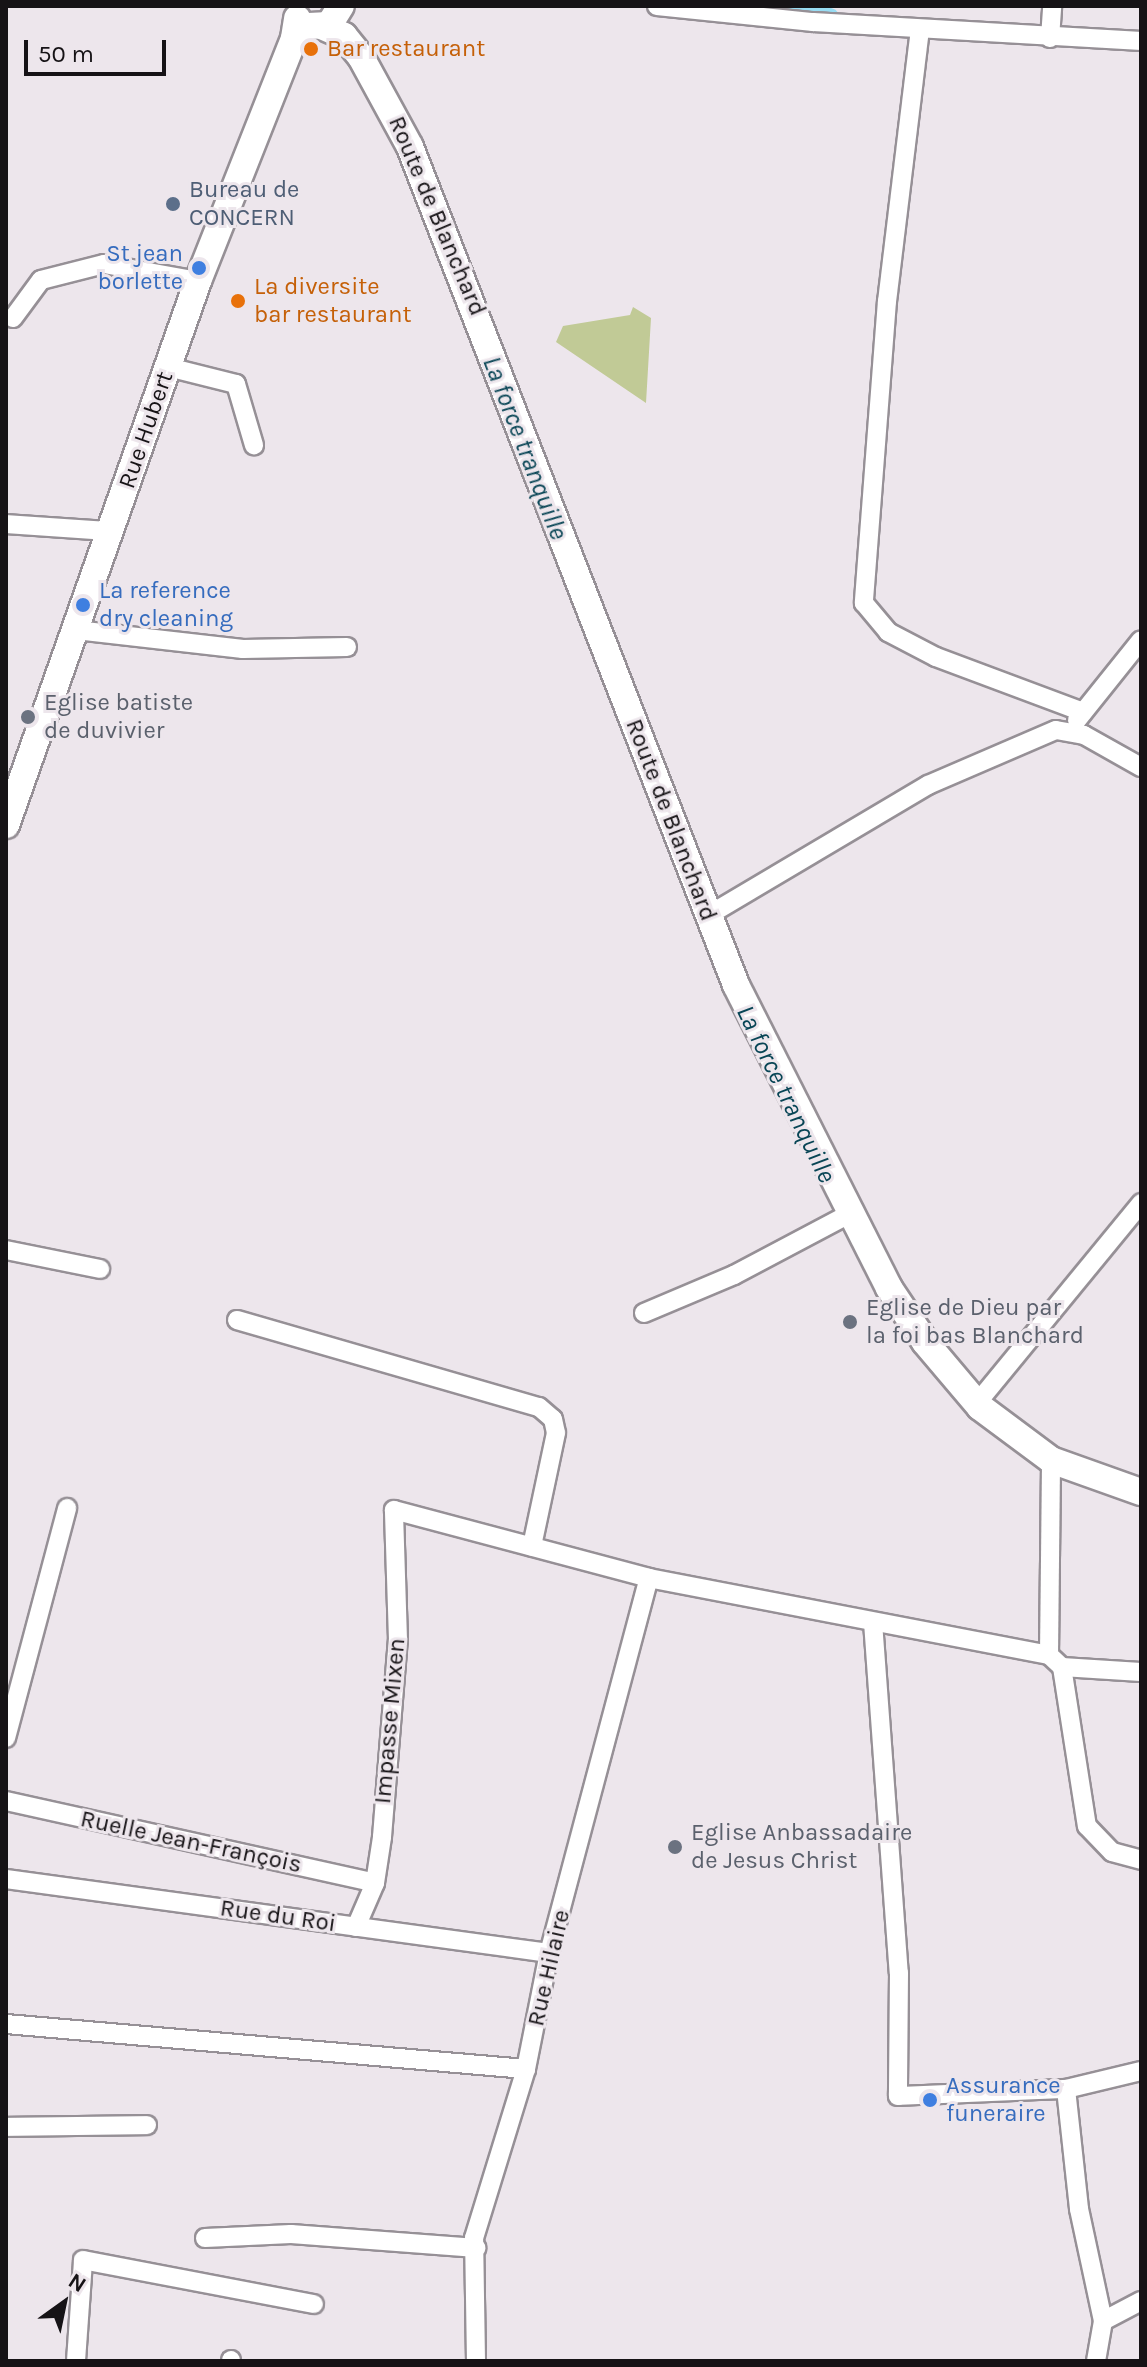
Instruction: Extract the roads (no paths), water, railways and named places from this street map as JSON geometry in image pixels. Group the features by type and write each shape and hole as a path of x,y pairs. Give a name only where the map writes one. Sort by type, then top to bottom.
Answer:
{"street":[{"path":"657,6 785,12 920,29 1141,41"},
{"path":"1050,38 1052,6"},
{"name":"Rue Hubert","path":"6,825 198,281 312,23"},
{"name":"Route de Blanchard","path":"312,23 382,88 410,147 736,985 889,1288 925,1342 977,1403 1051,1460 1141,1492"},
{"path":"920,29 887,301 864,603 888,632 936,657 1083,712"},
{"path":"13,318 41,280 104,264 198,281"},
{"path":"168,367 236,384 254,445"},
{"path":"6,524 110,531"},
{"path":"76,630 243,649 347,647"},
{"path":"1067,732 1141,640"},
{"path":"709,915 928,785 1056,730 1100,742 1141,767"},
{"path":"977,1403 1141,1203"},
{"path":"644,1313 734,1275 851,1213"},
{"path":"6,1250 100,1269"},
{"path":"237,1320 539,1407 553,1419 556,1433 532,1546 649,1578 1056,1661 1141,1672"},
{"path":"1051,1460 1056,1661 1087,1826 1112,1852 1141,1860"},
{"path":"6,1738 67,1508"},
{"name":"Impasse Mixen","path":"356,1927 375,1883 398,1640 394,1510 532,1546"},
{"name":"Rue Hilaire","path":"476,2361 474,2238 526,2069 549,1953 649,1578"},
{"path":"873,1622 899,1973 898,2096 1066,2089 1141,2071"},
{"name":"Ruelle Jean-François","path":"6,1801 375,1883"},
{"name":"Rue du Roi","path":"6,1879 549,1953"},
{"path":"6,2024 526,2069"},
{"path":"1066,2089 1079,2209 1103,2321 1096,2361"},
{"path":"6,2127 147,2125"},
{"path":"205,2238 291,2234 476,2248"},
{"path":"76,2361 83,2260 314,2304"},
{"path":"1103,2321 1141,2301"}],"waterway":[{"path":"777,6 830,18"}],"place":[{"name":"Bar restaurant","path":"311,49"},
{"name":"Bureau de CONCERN","path":"173,204"},
{"name":"St jean borlette","path":"199,268"},
{"name":"La diversite bar restaurant","path":"238,301"},
{"name":"La reference dry cleaning","path":"83,605"},
{"name":"Eglise batiste de duvivier","path":"28,717"},
{"name":"Eglise de Dieu par la foi bas Blanchard","path":"850,1322"},
{"name":"Eglise Anbassadaire de Jesus Christ","path":"675,1847"},
{"name":"Assurance funeraire","path":"930,2100"}],"water label":[{"name":"La force tranquille","path":"525,448"},
{"name":"La force tranquille","path":"786,1094"}]}
